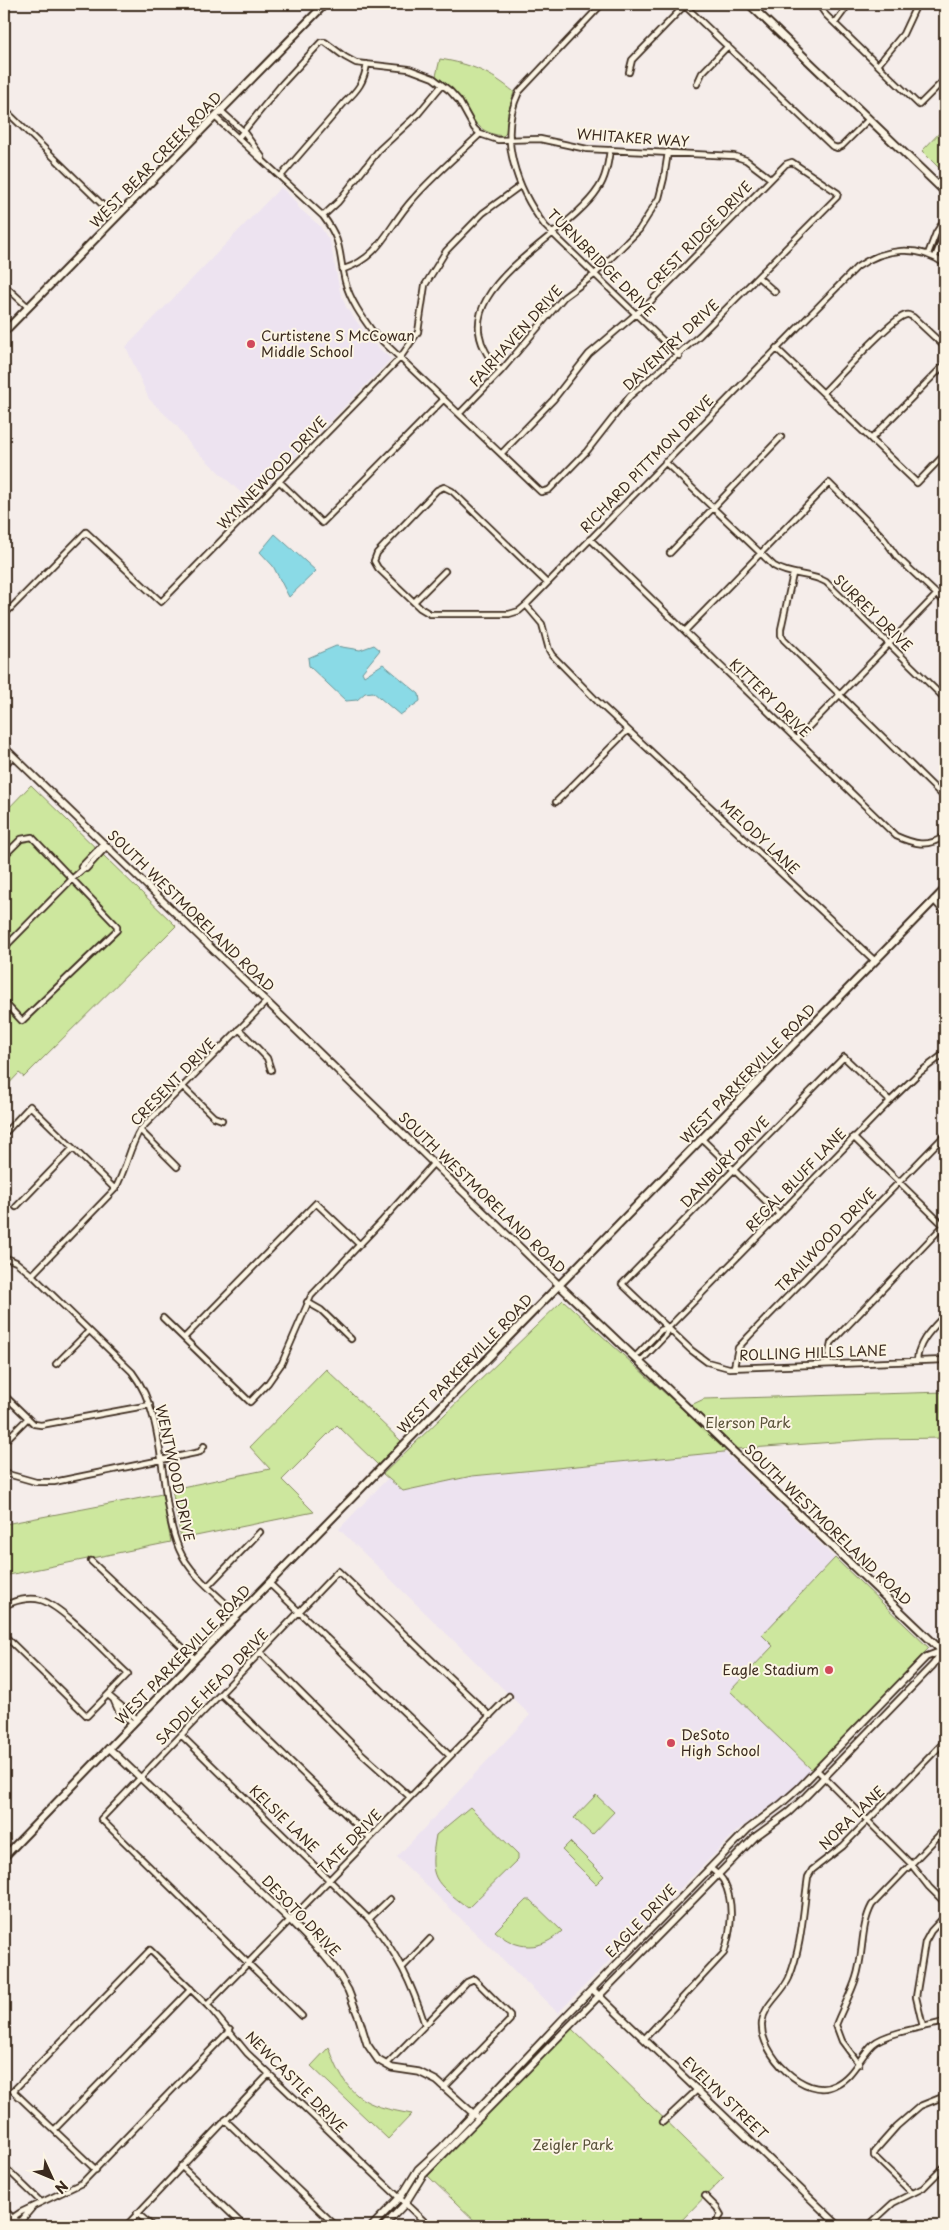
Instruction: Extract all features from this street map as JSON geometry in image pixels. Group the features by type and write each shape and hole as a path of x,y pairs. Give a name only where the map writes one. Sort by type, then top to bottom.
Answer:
{"main road":[{"name":"WEST BEAR CREEK ROAD","path":"4,332 325,4"},
{"path":"749,4 945,192"},
{"name":"WEST PARKERVILLE ROAD","path":"4,1857 195,1658 270,1584 945,889"},
{"name":"SOUTH WESTMORELAND ROAD","path":"559,1285 944,1651"},
{"path":"4,2211 15,2225"}],"street":[{"name":"TURNBRIDGE DRIVE","path":"602,4 528,80 519,92 513,104 509,140 520,186 533,211 594,275 679,356"},
{"path":"629,72 632,60 684,4 832,146 837,148 842,146 869,119"},
{"path":"818,4 919,106 945,79"},
{"path":"835,23 849,4"},
{"path":"878,65 903,34 916,4"},
{"path":"238,138 282,84 322,42 325,42 356,63 409,69 433,78 459,101 474,128 480,134 412,200 369,257 359,264 344,269"},
{"path":"697,84 702,72 728,46"},
{"path":"281,176 340,107 357,91 363,83 367,64"},
{"path":"323,216 338,202 378,150 418,114 442,85"},
{"path":"4,109 116,218"},
{"path":"221,111 244,132 268,164"},
{"path":"215,117 323,216 337,236 345,282 358,310 373,332 501,454"},
{"name":"WHITAKER WAY","path":"480,134 498,140 540,139 587,148 610,150 734,156 746,160 771,179"},
{"path":"501,371 488,356 481,344 480,316 484,303 494,287 510,269 553,234 598,190 606,171 610,150"},
{"name":"FAIRHAVEN DRIVE","path":"459,414 501,371 564,296 594,275 628,242 650,215 659,198 668,152"},
{"name":"CREST RIDGE DRIVE","path":"501,454 553,400 589,354 636,315 788,162 792,162 838,193"},
{"name":"WYNNEWOOD DRIVE","path":"4,615 86,532 161,602 400,358 411,345 418,332 425,285 446,251 483,213 520,186"},
{"name":"DAVENTRY DRIVE","path":"501,454 541,492 548,490 587,451 637,389 679,356 837,198 838,193"},
{"path":"928,254 936,233 945,219"},
{"path":"934,257 945,233"},
{"name":"RICHARD PITTMON DRIVE","path":"547,583 452,491 444,487 437,490 377,553 374,561 378,568 414,602 430,614 509,614 518,611 526,605 776,348 846,278 865,262 877,256 898,250 928,254 945,264"},
{"path":"758,277 775,292"},
{"path":"4,285 28,307"},
{"path":"823,393 885,331 906,315 920,323 945,347"},
{"path":"776,348 917,483 945,454"},
{"path":"871,439 945,364"},
{"path":"279,481 322,523 444,399"},
{"path":"670,553 781,437"},
{"name":"SURREY DRIVE","path":"666,462 761,554 782,571 813,577 826,582 945,699"},
{"path":"685,631 829,483 882,536 897,557 945,602"},
{"name":"KITTERY DRIVE","path":"590,539 896,836 914,844 929,844 945,836"},
{"path":"414,602 445,571"},
{"path":"793,574 781,635 945,798"},
{"path":"797,739 937,594"},
{"name":"MELODY LANE","path":"526,605 542,624 552,655 628,730 875,961"},
{"path":"556,802 628,730"},
{"name":"SOUTH WESTMORELAND ROAD","path":"4,747 559,1285"},
{"path":"4,766 13,756"},
{"path":"4,856 21,838 32,837 117,926 117,930 22,1021 4,1002"},
{"path":"4,948 72,878 83,869 86,869 106,845"},
{"path":"934,900 945,912"},
{"name":"CRESENT DRIVE","path":"32,1275 116,1189 140,1130 266,1002"},
{"path":"239,1029 267,1058 271,1070"},
{"name":"REGAL BLUFF LANE","path":"637,1360 666,1335 668,1328 853,1137 919,1073 945,1053"},
{"name":"DANBURY DRIVE","path":"622,1284 844,1057 890,1101"},
{"path":"182,1086 214,1117 222,1120"},
{"path":"4,1134 30,1106 72,1149 116,1189"},
{"path":"140,1130 177,1167"},
{"name":"TRAILWOOD DRIVE","path":"734,1368 738,1348 945,1135"},
{"path":"826,1364 831,1343 945,1225 853,1137"},
{"path":"702,1139 779,1214"},
{"path":"16,1207 72,1149"},
{"path":"163,1318 250,1402 268,1383 282,1363 307,1302 316,1288 433,1164"},
{"path":"184,1338 316,1203 359,1244"},
{"name":"WENTWOOD DRIVE","path":"4,1257 16,1262 32,1275 88,1332 132,1372 142,1386 150,1405 169,1510 179,1550 194,1572 238,1615"},
{"name":"ROLLING HILLS LANE","path":"622,1284 707,1362 734,1368 945,1360"},
{"path":"307,1302 321,1310 351,1339"},
{"path":"917,1361 918,1351 923,1339 945,1315"},
{"path":"56,1364 88,1332"},
{"path":"4,1395 34,1424 50,1425 150,1405"},
{"path":"4,1442 28,1418"},
{"path":"4,1473 36,1482 54,1482 200,1452 204,1446"},
{"path":"208,1586 260,1532"},
{"path":"91,1561 195,1658"},
{"name":"SADDLE HEAD DRIVE","path":"248,1962 101,1819 338,1571 490,1716"},
{"path":"270,1584 450,1756"},
{"path":"4,1607 23,1600 41,1600 59,1609 128,1674 87,1716 4,1635"},
{"name":"EAGLE DRIVE","path":"372,2226 399,2198 418,2169 748,1829 781,1804 817,1770 926,1658 944,1651"},
{"name":"EAGLE DRIVE","path":"384,2226 405,2204 424,2175 565,2030 755,1836 789,1812 824,1778 934,1665 944,1651"},
{"path":"261,1653 361,1753 410,1797"},
{"path":"221,1694 370,1838"},
{"path":"108,1695 118,1710 135,1721"},
{"name":"TATE DRIVE","path":"207,2005 509,1696"},
{"name":"KELSIE LANE","path":"181,1735 369,1919 388,1942 402,1967 416,1995 425,2025"},
{"name":"NORA LANE","path":"860,2064 834,2086 818,2089 798,2080 778,2063 763,2036 762,2023 769,2006 788,1980 799,1950 808,1878 812,1870 843,1846 945,1741"},
{"name":"DESOTO DRIVE","path":"109,1748 290,1920 336,1970 352,1999 367,2044 378,2060 386,2065"},
{"path":"817,1770 911,1864 925,1883 945,1903"},
{"path":"945,1829 872,1905 867,1915 862,1956 856,1978 836,2025 842,2041 860,2064 868,2049 882,2038 945,2022"},
{"path":"645,2038 724,1953 729,1936 730,1910 724,1881 710,1868"},
{"path":"369,1919 390,1899"},
{"path":"923,2027 916,1997 926,1942 931,1931 945,1916"},
{"path":"648,1932 656,1938"},
{"path":"402,1967 430,1939"},
{"name":"NEWCASTLE DRIVE","path":"54,2130 13,2091 150,1950 207,2005 230,2030 239,2045 429,2226"},
{"path":"248,1962 302,2016"},
{"path":"445,2087 510,2020 510,2015 480,1983 471,1979 386,2065 398,2070 420,2072 445,2087 479,2120"},
{"path":"96,2170 54,2130 191,1989"},
{"name":"EVELYN STREET","path":"592,1989 839,2226"},
{"path":"558,2024 565,2030"},
{"path":"15,2225 15,2216 82,2183 230,2030"},
{"path":"493,2106 490,2102 501,2091 517,2069"},
{"path":"126,2226 269,2074"},
{"path":"663,2122 698,2089"},
{"path":"912,2193 874,2156 874,2152 897,2126 920,2106 945,2096"},
{"path":"225,2120 336,2226"},
{"path":"181,2166 244,2226"},
{"path":"868,2226 893,2203 923,2188 945,2166"},
{"path":"418,2169 424,2175"},
{"path":"10,2172 41,2202"},
{"path":"705,2196 722,2215 714,2226"},
{"path":"137,2213 152,2226"}],"shaded area":[{"name":"Curtistene S McCowan Middle School","path":"281,187 299,208 320,226 330,242 340,291 346,307 372,342 391,359 251,502 192,447 177,426 149,399 126,347"},
{"name":"DeSoto High School","path":"724,1452 929,1648 810,1772 783,1797 738,1830 558,2013 397,1857 530,1715 339,1529 388,1478 403,1491 472,1476"}],"green space":[{"path":"440,59 461,63 480,70 497,79 514,92 508,113 506,133 503,136 485,131 479,126 457,94 436,76"},
{"path":"945,127 945,174 922,151"},
{"path":"31,785 176,926 24,1077 19,1073 4,1089 4,813"},
{"path":"563,1300 727,1450 724,1452 472,1476 403,1491 383,1474"},
{"path":"326,1369 401,1441 378,1465 337,1425 282,1480 314,1512 181,1539 172,1489 270,1469 250,1447"},
{"name":"Elerson Park","path":"945,1392 945,1438 877,1439 737,1449 691,1405 704,1399"},
{"path":"162,1494 171,1542 4,1576 5,1524"},
{"name":"Eagle Stadium","path":"835,1558 929,1648 812,1770 730,1691 773,1646 762,1635"},
{"path":"596,1795 614,1812 592,1835 574,1818"},
{"path":"470,1807 518,1854 518,1859 468,1908 441,1885 436,1878 433,1861 436,1835"},
{"path":"570,1842 604,1876 596,1884 562,1850"},
{"path":"526,1900 530,1900 562,1931 546,1942 529,1946 512,1942 503,1938 495,1931"},
{"name":"Zeigler Park","path":"571,2028 724,2177 676,2226 480,2226 428,2176"},
{"path":"329,2047 343,2078 358,2096 380,2107 412,2114 388,2139 311,2066"}],"water":[{"path":"275,534 316,571 289,597 273,566 260,552"},
{"path":"374,645 380,650 362,672 364,676 383,664 419,694 420,701 400,715 373,692 365,693 357,700 346,701 309,666 308,658 336,646 360,650"}],"place":[{"name":"Curtistene S McCowan Middle School","path":"251,344"},
{"name":"Eagle Stadium","path":"829,1670"},
{"name":"DeSoto High School","path":"671,1743"}]}
